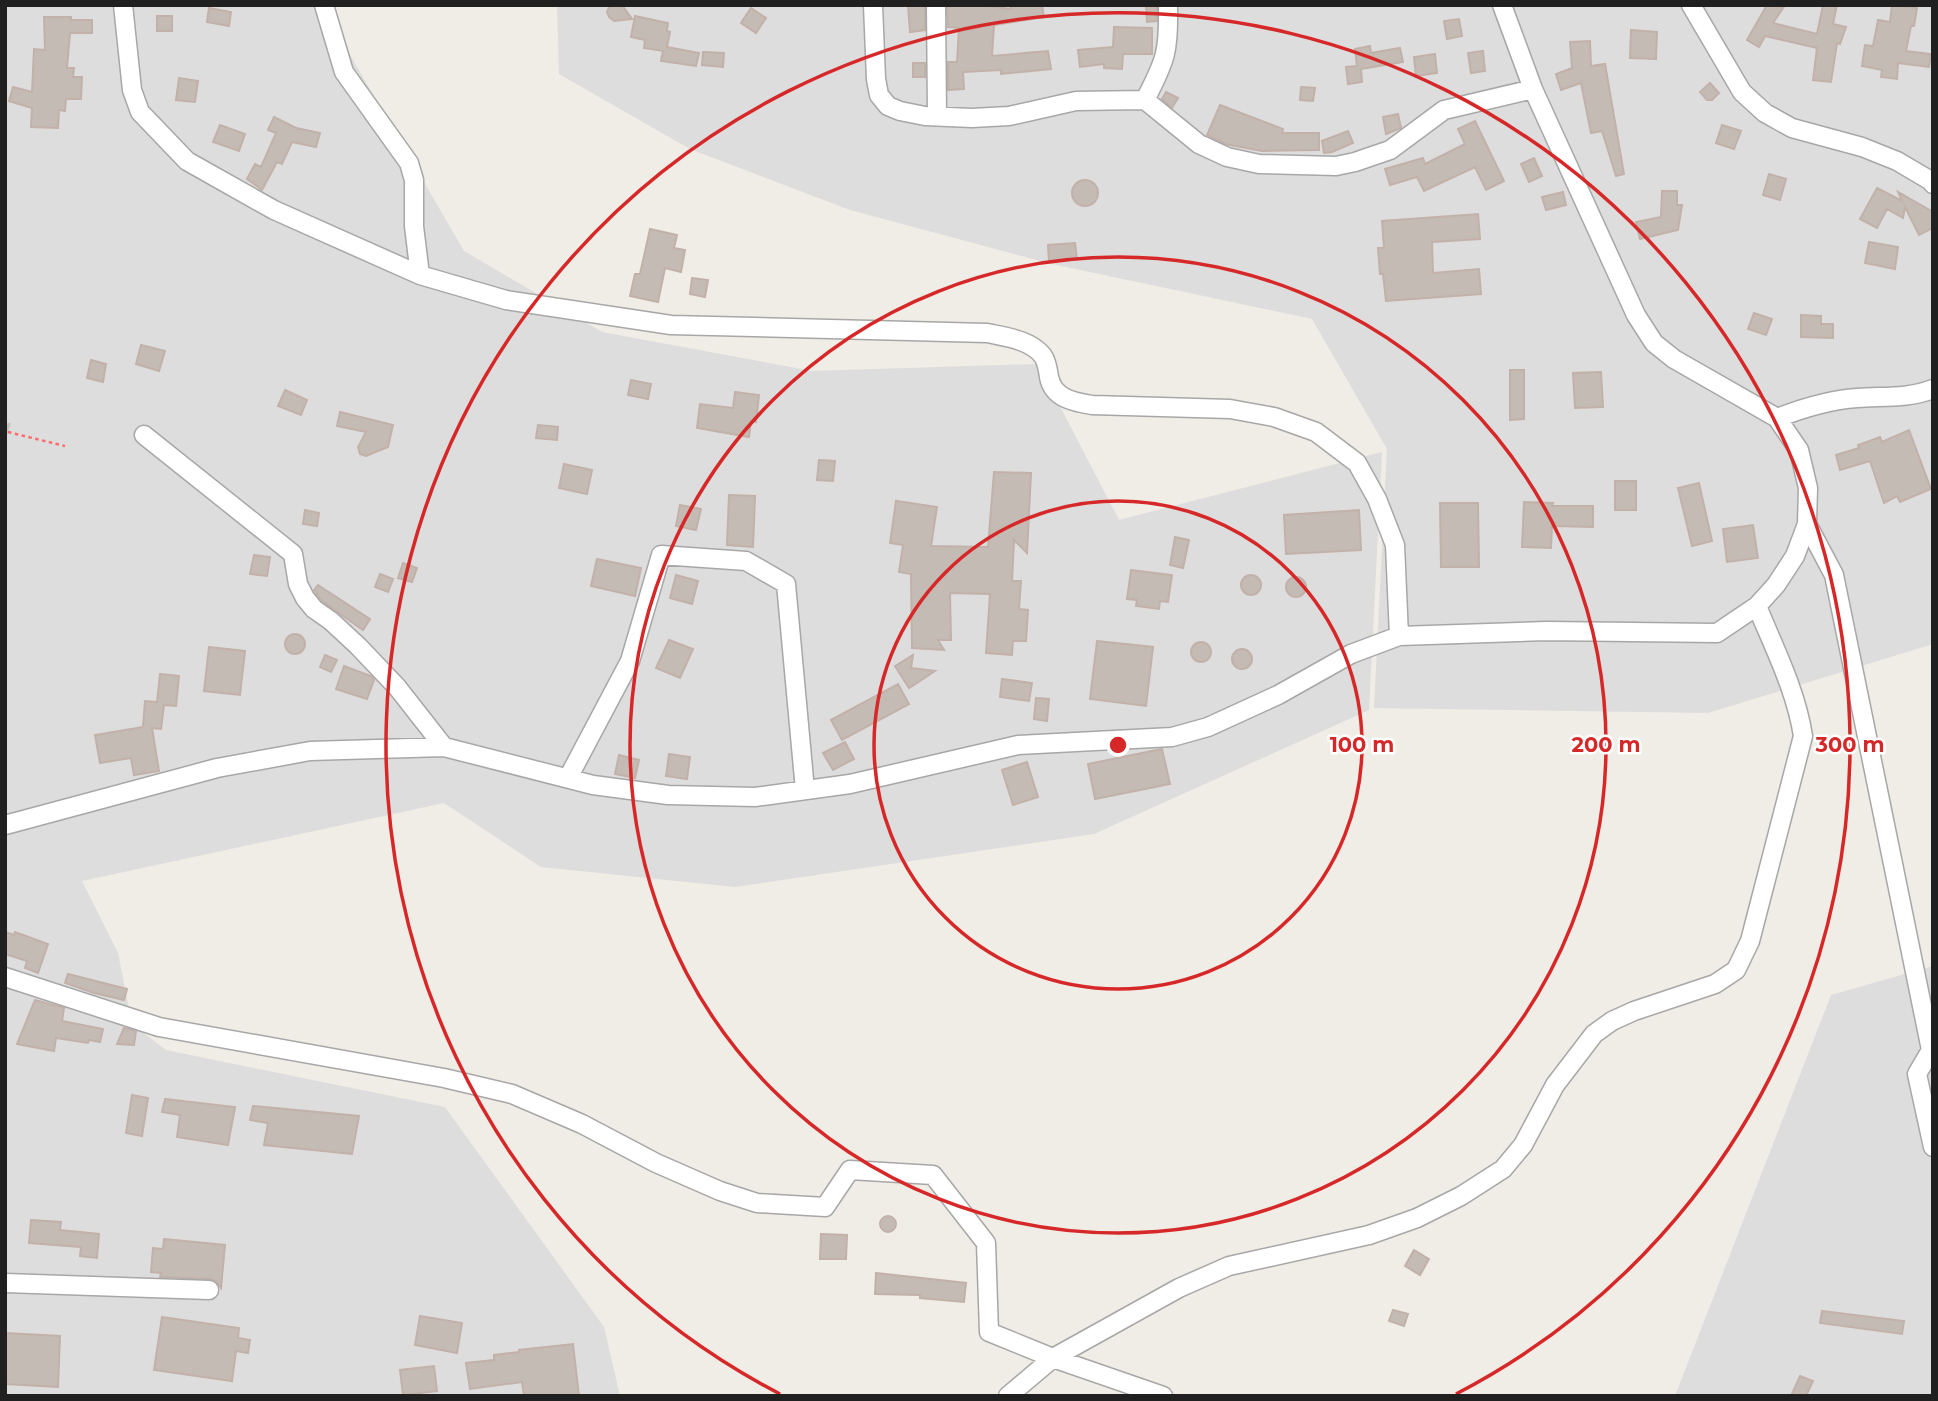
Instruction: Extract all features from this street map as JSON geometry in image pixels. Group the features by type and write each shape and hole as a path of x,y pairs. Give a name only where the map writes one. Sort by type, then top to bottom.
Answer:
{"street":[{"path":"123,5 132,90 140,112 187,161 274,210 420,275 506,300 671,325 987,333 1013,338 1030,345 1042,355 1054,390 1070,401 1092,405 1230,409 1275,416 1316,432 1357,463 1377,499 1395,545 1399,636"},
{"path":"324,5 344,72 409,163 414,180 414,226 420,275"},
{"path":"873,5 879,95 888,106 900,111 937,116 1009,116 1076,101 1145,100 1199,144 1227,157 1258,164 1336,166 1390,150 1444,110 1534,89"},
{"path":"936,5 937,116"},
{"path":"1145,100 1164,64 1168,47 1168,5"},
{"path":"5,825 217,768 310,751 444,747 593,785 668,795 755,797 850,784 1018,745 1172,737 1208,727 1278,695 1359,650 1399,636 1546,631 1717,633 1757,606 1776,585 1795,556 1807,524 1808,488 1799,450 1777,418 1674,359 1654,342 1636,315 1534,89 1502,5"},
{"path":"1691,5 1742,92 1765,113 1791,128 1862,147 1897,161 1933,184"},
{"path":"1777,418 1821,404 1860,398 1906,397 1933,389"},
{"path":"144,435 293,554 298,584 304,598 358,646 397,687 444,747"},
{"path":"1807,524 1834,575 1931,1050 1917,1074 1933,1147"},
{"path":"568,779 630,661 661,555 746,561 786,584 805,790"},
{"path":"1007,1396 1054,1358 1179,1288 1229,1266 1369,1234 1417,1218 1461,1196 1503,1169 1523,1145 1555,1085 1594,1034 1612,1021 1634,1011 1715,984 1735,970 1750,941 1803,736 1800,715 1791,688 1757,606"},
{"path":"5,977 159,1027 444,1078 512,1094 582,1124 656,1163 757,1203 825,1207 850,1170 933,1175 986,1243 989,1332 1163,1396"},
{"path":"5,1283 209,1290"}],"path":[{"path":"8,432 65,446"}],"shaded area":[{"path":"5,5 321,5 464,251 602,332 812,371 1038,364 1119,520 1382,452 1369,710 1094,834 735,887 541,867 444,803 82,881 118,953 132,1024 166,1050 445,1107 604,1327 620,1396 5,1396"},
{"path":"557,5 1933,5 1933,644 1708,713 1374,708 1387,449 1312,319 1052,264 850,210 690,149 559,74"},
{"path":"1933,966 1933,1396 1675,1396 1831,995"}],"building":[{"path":"610,5 622,5 632,19 614,21 607,12"},
{"path":"908,5 925,5 925,30 910,32"},
{"path":"947,5 1011,9 1010,5 1042,5 1044,17 994,25 992,56 1048,51 1051,69 1001,74 1001,70 963,72 964,89 948,90 948,62 957,62 959,28 948,27"},
{"path":"1146,5 1157,5 1157,21 1147,22"},
{"path":"1767,5 1785,5 1773,23 1817,34 1823,5 1837,5 1833,24 1846,27 1840,44 1837,43 1831,82 1813,80 1817,48 1765,36 1759,47 1747,40"},
{"path":"1892,5 1917,8 1906,51 1931,54 1929,67 1898,63 1897,79 1881,77 1882,70 1862,66 1865,45 1873,46 1878,20 1890,22"},
{"path":"209,8 231,12 229,26 207,22"},
{"path":"751,8 766,18 756,33 741,23"},
{"path":"157,16 172,16 172,31 157,31"},
{"path":"635,16 668,23 667,31 670,32 667,47 699,53 696,66 661,61 663,51 644,48 645,40 631,37"},
{"path":"44,17 92,20 92,33 70,33 67,68 74,68 73,77 82,77 81,99 66,99 65,111 59,110 58,128 31,127 32,108 9,101 13,87 32,92 34,49 45,50"},
{"path":"1459,19 1462,36 1447,39 1444,21"},
{"path":"1114,27 1152,28 1152,54 1123,54 1122,69 1104,68 1104,64 1080,67 1078,50 1113,47"},
{"path":"1631,30 1657,32 1656,59 1630,58"},
{"path":"1590,41 1591,66 1605,64 1624,174 1616,176 1602,131 1591,133 1581,83 1561,90 1556,74 1572,68 1570,42"},
{"path":"1370,46 1371,53 1400,48 1403,62 1361,69 1362,82 1348,84 1346,67 1357,66 1355,49"},
{"path":"1483,51 1485,71 1471,73 1468,53"},
{"path":"703,52 724,53 723,67 702,65"},
{"path":"1435,54 1437,73 1416,76 1414,57"},
{"path":"913,63 925,63 925,77 913,77"},
{"path":"179,78 198,81 195,102 176,100"},
{"path":"1710,83 1719,93 1712,100 1707,100 1700,92"},
{"path":"1301,87 1315,88 1313,101 1300,100"},
{"path":"1166,92 1178,98 1172,108 1162,99"},
{"path":"1220,105 1283,129 1282,133 1319,133 1319,150 1262,151 1225,144 1207,135"},
{"path":"1398,114 1401,128 1386,134 1383,117"},
{"path":"274,117 296,128 320,133 316,147 292,142 282,164 277,162 262,190 247,179 255,164 261,167 276,133 268,130"},
{"path":"1475,121 1504,181 1486,190 1475,167 1424,191 1417,177 1390,185 1385,169 1423,158 1425,164 1465,144 1458,129"},
{"path":"220,125 245,134 239,151 213,142"},
{"path":"1722,125 1741,131 1734,149 1716,143"},
{"path":"1348,131 1353,143 1324,153 1322,141"},
{"path":"1534,158 1542,176 1529,182 1521,164"},
{"path":"1769,174 1786,179 1780,200 1763,195"},
{"path":"1085,180 1094,184 1098,193 1094,202 1085,206 1076,202 1072,193 1076,184"},
{"path":"1877,188 1902,201 1898,192 1933,212 1933,228 1919,235 1905,207 1903,218 1887,209 1877,228 1860,219"},
{"path":"1662,191 1677,191 1677,205 1682,205 1678,230 1640,239 1636,222 1661,217"},
{"path":"1563,192 1566,205 1546,210 1542,197"},
{"path":"1478,214 1480,239 1432,242 1433,273 1479,269 1481,294 1386,301 1378,248 1384,248 1382,221"},
{"path":"650,229 677,235 674,248 685,250 681,272 665,268 658,302 630,296 635,274 640,274"},
{"path":"1869,242 1898,247 1895,269 1865,263"},
{"path":"1075,243 1077,259 1049,262 1048,245"},
{"path":"692,278 708,280 705,297 690,294"},
{"path":"1754,313 1772,319 1766,335 1748,329"},
{"path":"1801,315 1821,316 1821,324 1833,324 1833,338 1801,337"},
{"path":"141,345 165,351 159,371 136,364"},
{"path":"91,360 106,364 103,382 87,378"},
{"path":"1510,370 1524,370 1524,419 1510,420"},
{"path":"1601,372 1603,407 1575,408 1573,373"},
{"path":"631,380 651,384 648,399 628,395"},
{"path":"285,390 307,400 301,415 278,406"},
{"path":"735,392 759,395 756,422 751,421 749,437 697,428 700,404 733,408"},
{"path":"340,412 393,425 388,447 366,456 360,454 358,447 366,432 337,426"},
{"path":"538,425 558,427 557,440 536,438"},
{"path":"1909,430 1931,489 1900,502 1897,496 1884,503 1870,461 1840,470 1836,455 1859,448 1858,445 1880,437 1882,442"},
{"path":"819,460 835,461 833,481 817,480"},
{"path":"564,464 592,470 587,494 559,488"},
{"path":"994,472 1031,473 1027,553 1014,540 1012,581 1021,581 1019,609 1028,610 1026,641 1013,641 1012,655 986,653 990,594 950,593 951,640 938,640 944,650 912,648 911,574 899,572 903,545 890,543 896,501 937,507 931,546 988,547"},
{"path":"1615,481 1636,481 1636,510 1615,510"},
{"path":"1699,483 1712,541 1692,546 1678,488"},
{"path":"729,495 755,496 753,547 727,545"},
{"path":"1524,502 1553,503 1552,506 1593,506 1593,527 1552,526 1551,548 1522,547"},
{"path":"1440,503 1478,503 1479,567 1441,567"},
{"path":"680,505 701,509 696,530 676,526"},
{"path":"305,510 319,513 317,526 303,524"},
{"path":"1359,510 1361,550 1286,554 1284,515"},
{"path":"1753,525 1758,558 1727,562 1723,529"},
{"path":"1175,537 1189,540 1183,568 1170,565"},
{"path":"254,555 270,557 267,576 250,574"},
{"path":"597,559 641,568 635,596 591,586"},
{"path":"403,563 417,568 412,582 398,578"},
{"path":"1131,570 1172,575 1168,602 1160,601 1159,609 1136,606 1137,600 1127,599"},
{"path":"380,574 393,579 388,592 375,587"},
{"path":"676,575 698,581 692,604 670,598"},
{"path":"1251,575 1258,578 1261,585 1258,592 1251,595 1244,592 1241,585 1244,578"},
{"path":"1296,577 1303,580 1306,587 1303,594 1296,597 1289,594 1286,587 1289,580"},
{"path":"318,585 370,619 363,630 322,601 314,590"},
{"path":"291,634 299,634 305,644 299,654 291,654 285,648 285,640"},
{"path":"669,640 693,649 680,678 656,668"},
{"path":"1097,641 1153,647 1146,706 1090,699"},
{"path":"1201,642 1208,645 1211,652 1208,659 1201,662 1194,659 1191,652 1194,645"},
{"path":"209,647 245,651 240,695 204,691"},
{"path":"1242,649 1249,652 1252,659 1249,666 1242,669 1235,666 1232,659 1235,652"},
{"path":"325,655 337,660 331,672 320,667"},
{"path":"913,655 911,668 935,671 909,688 895,666"},
{"path":"344,666 371,676 374,680 367,699 336,689"},
{"path":"160,674 179,676 176,706 164,705 161,729 152,728 159,771 134,775 131,758 100,763 95,735 143,727 145,701 157,702"},
{"path":"1002,679 1032,683 1029,701 1000,697"},
{"path":"898,684 909,704 842,740 831,720"},
{"path":"1036,698 1049,699 1047,721 1034,719"},
{"path":"845,742 854,759 833,770 823,753"},
{"path":"1162,749 1170,784 1095,799 1088,764"},
{"path":"669,754 690,757 687,779 666,776"},
{"path":"619,755 639,760 635,778 615,774"},
{"path":"1027,762 1038,797 1013,805 1002,770"},
{"path":"5,932 14,935 15,932 48,944 38,973 25,968 27,961 5,954"},
{"path":"68,974 127,989 124,1000 65,983"},
{"path":"35,1000 64,1008 62,1021 103,1029 100,1042 56,1038 54,1051 17,1044"},
{"path":"124,1028 136,1031 134,1045 117,1044"},
{"path":"132,1095 148,1098 142,1136 126,1133"},
{"path":"165,1099 235,1107 228,1145 177,1137 180,1115 162,1112"},
{"path":"253,1106 359,1116 352,1154 264,1145 268,1123 250,1120"},
{"path":"885,1216 891,1216 896,1224 894,1230 885,1232 880,1227 880,1221"},
{"path":"31,1220 61,1222 60,1230 99,1234 97,1258 80,1256 81,1247 29,1243"},
{"path":"821,1234 847,1235 846,1259 820,1259"},
{"path":"164,1239 225,1245 221,1288 216,1281 210,1279 160,1277 161,1273 151,1272 153,1248 163,1249"},
{"path":"1414,1250 1429,1259 1420,1275 1405,1266"},
{"path":"876,1273 966,1283 964,1302 920,1298 920,1295 875,1294"},
{"path":"1393,1310 1408,1314 1404,1326 1389,1321"},
{"path":"1822,1311 1904,1321 1902,1334 1820,1323"},
{"path":"420,1316 462,1323 457,1353 415,1345"},
{"path":"162,1317 239,1328 238,1338 250,1340 248,1353 236,1351 232,1381 154,1370"},
{"path":"5,1333 60,1336 58,1387 5,1384"},
{"path":"573,1344 579,1396 524,1396 522,1382 470,1389 466,1363 494,1360 494,1355 519,1350"},
{"path":"434,1366 437,1391 403,1395 400,1370"},
{"path":"1800,1376 1813,1381 1806,1396 1791,1396"}]}
